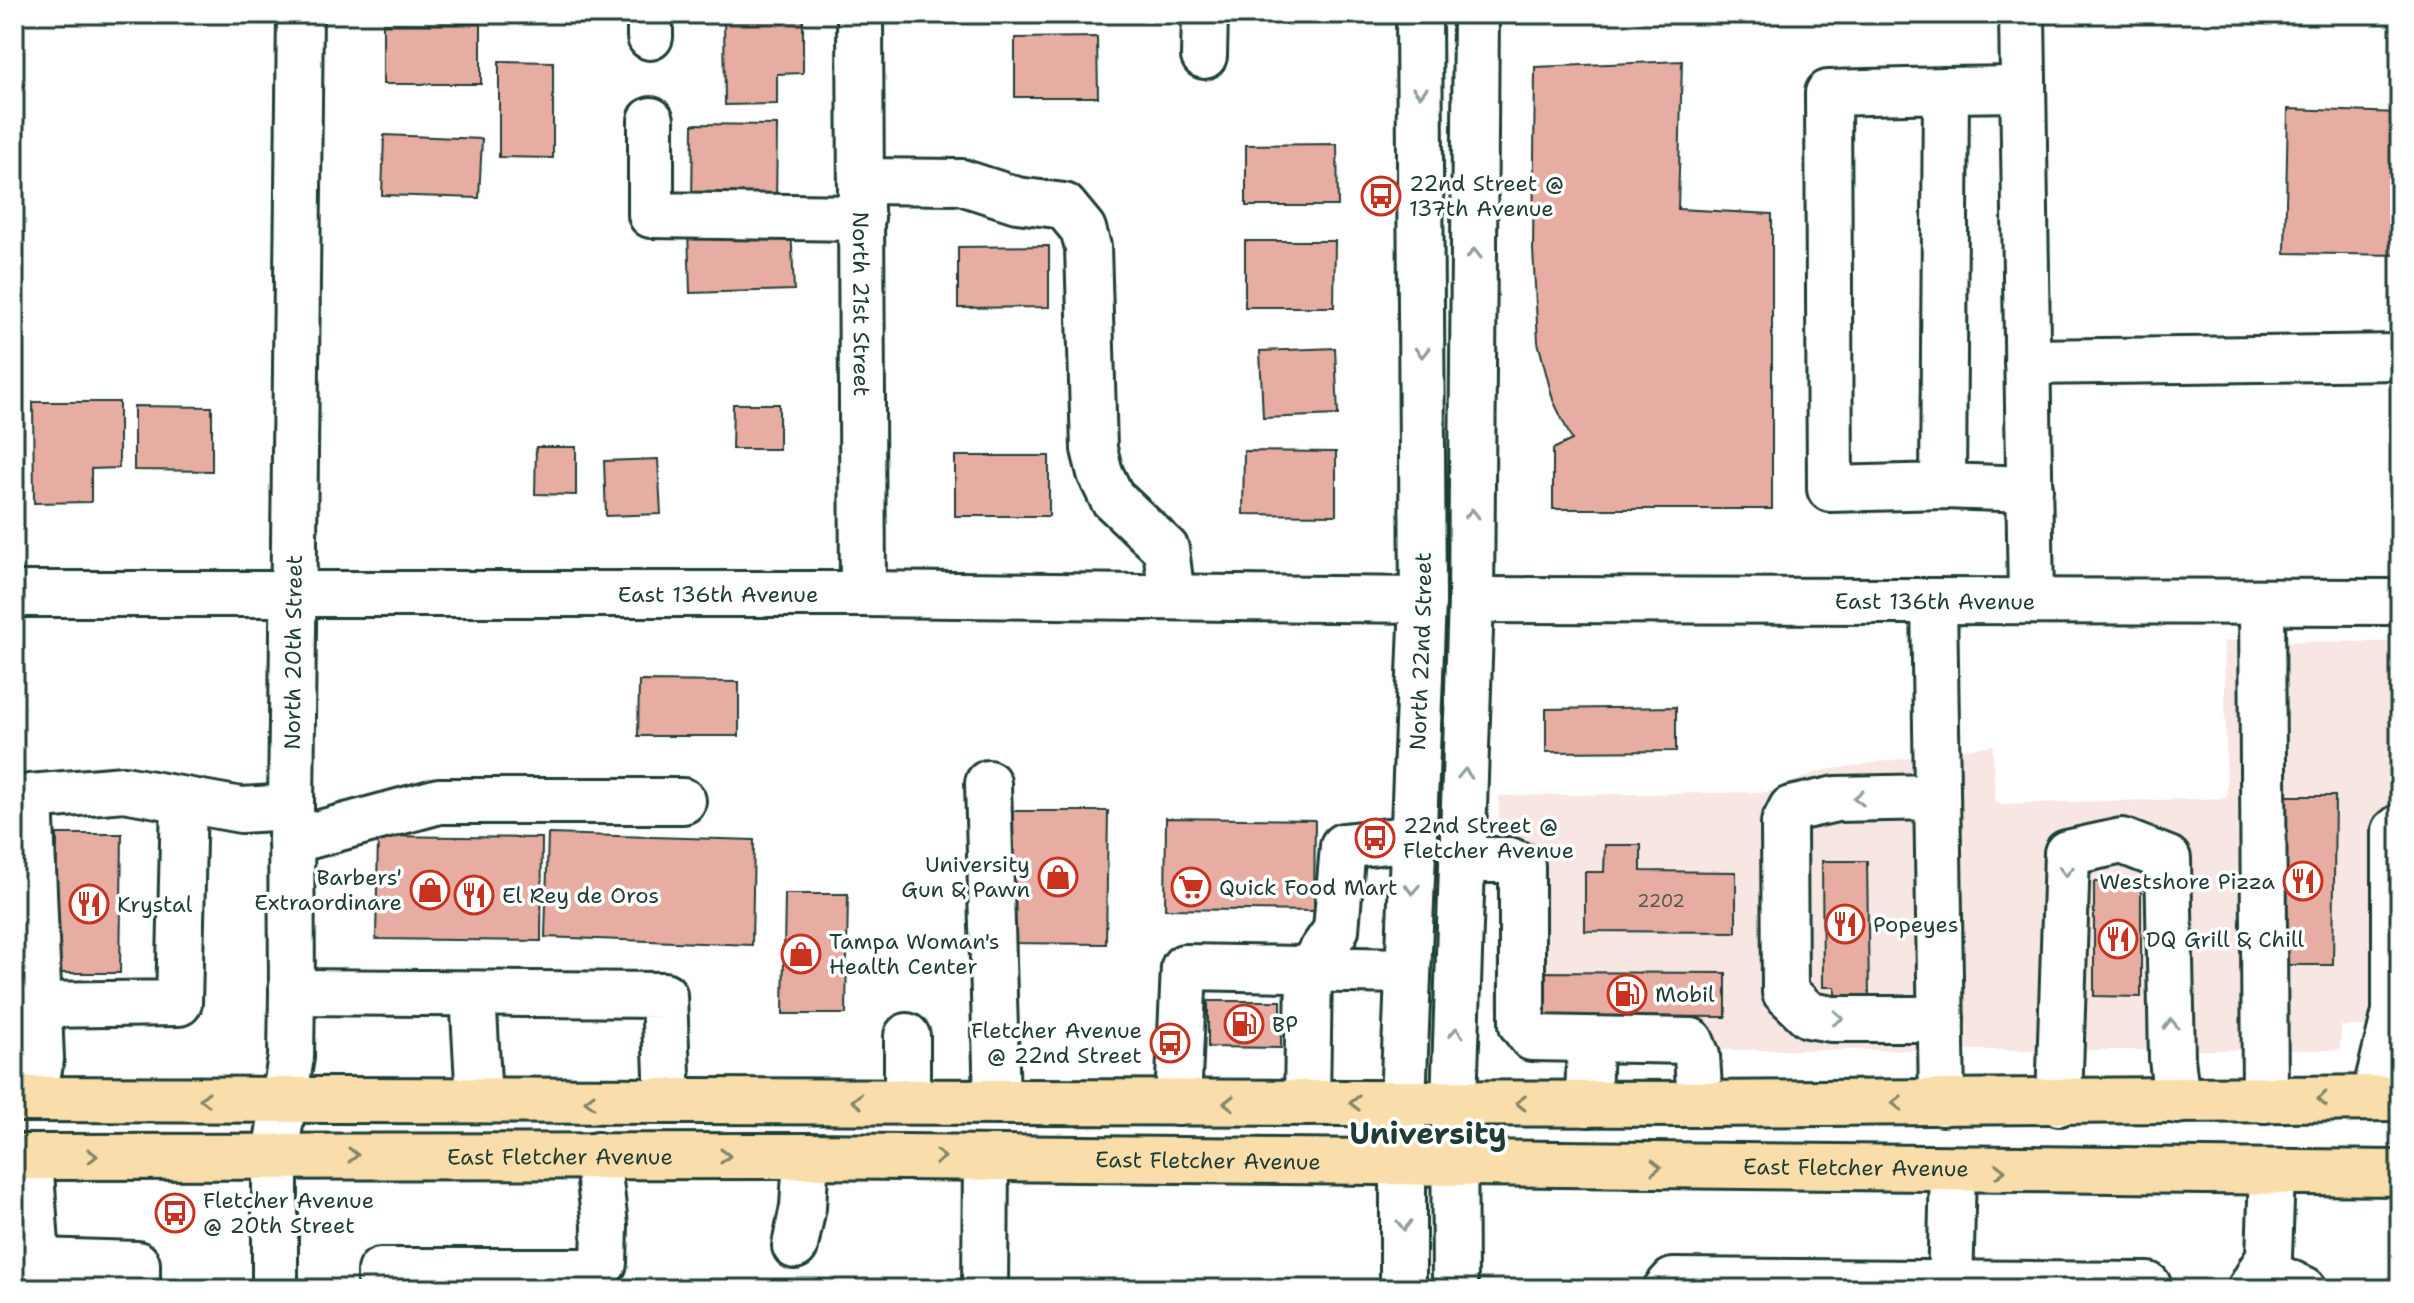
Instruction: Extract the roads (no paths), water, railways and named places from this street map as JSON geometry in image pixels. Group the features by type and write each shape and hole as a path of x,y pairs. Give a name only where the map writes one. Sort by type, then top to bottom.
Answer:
{"main road":[{"path":"23,1099 1700,1104 2387,1098"},
{"name":"East Fletcher Avenue","path":"22,1157 806,1156 1453,1161 1578,1167 2400,1173"}],"street":[{"name":"North 20th Street","path":"275,1289 275,1155 291,1057 300,14"},
{"name":"North 21st Street","path":"860,14 863,594"},
{"name":"North 22nd Street","path":"1403,1289 1403,1102 1423,600 1419,14"},
{"path":"1455,1289 1454,1102 1471,600 1476,14"},
{"path":"2022,14 2031,601"},
{"path":"2022,89 1828,93 1830,489 1943,486 2030,489"},
{"path":"1943,486 1946,90"},
{"path":"651,120 651,215 862,199 961,182 1017,200 1064,206 1074,214 1083,229 1088,247 1094,449 1100,473 1112,498 1135,524 1157,537 1166,549 1172,597"},
{"path":"2027,362 2400,357"},
{"name":"East 136th Avenue","path":"14,594 863,594 1423,600"},
{"name":"East 136th Avenue","path":"1471,600 2400,602"},
{"path":"1934,601 1942,1103"},
{"path":"2262,602 2265,1100"},
{"path":"988,783 997,1102"},
{"path":"23,1099 41,1059 30,797 124,789 241,810 291,824 439,801 683,801"},
{"path":"1937,797 1836,799 1791,809 1784,823 1785,992 1809,1015 1941,1019"},
{"path":"39,1005 179,1003 184,800"},
{"path":"2387,1098 2397,1012 2395,831 2400,827"},
{"path":"1307,1103 1309,969 1336,930 1343,846 1414,838"},
{"path":"2059,1103 2067,853 2122,841 2168,859 2172,1059 2177,1101"},
{"path":"1462,860 1509,860 1522,866 1522,1025 1532,1038 1691,1041 1697,1056 1700,1104"},
{"path":"1459,964 1522,965"},
{"path":"1178,1103 1184,967 1408,971"},
{"path":"292,992 664,995 668,1101"},
{"path":"473,994 479,1100"},
{"path":"907,1036 907,1101"},
{"path":"1588,1104 1590,1040"},
{"path":"380,1289 380,1271 498,1280 593,1271 604,1263 605,1225 597,1155"},
{"path":"795,1246 803,1207 806,1156"},
{"path":"22,1157 39,1275 137,1264 137,1289"},
{"path":"985,1289 986,1158"},
{"path":"1950,1287 1953,1170"},
{"path":"2272,1173 2269,1257 2256,1280 2304,1289"},
{"path":"1666,1289 1673,1281 1950,1287 2148,1285 2148,1289"}],"place":[{"name":"22nd Street @ 137th Avenue","path":"1381,196"},
{"name":"22nd Street @ Fletcher Avenue","path":"1375,838"},
{"name":"University Gun & Pawn","path":"1058,877"},
{"name":"Westshore Pizza","path":"2303,881"},
{"name":"Quick Food Mart","path":"1191,887"},
{"name":"Barbers' Extraordinare","path":"430,890"},
{"name":"El Rey de Oros","path":"474,895"},
{"name":"Krystal","path":"89,904"},
{"name":"Popeyes","path":"1845,924"},
{"name":"DQ Grill & Chill","path":"2118,939"},
{"name":"Tampa Woman's Health Center","path":"801,954"},
{"name":"Mobil","path":"1627,994"},
{"name":"BP","path":"1244,1024"},
{"name":"Fletcher Avenue @ 22nd Street","path":"1170,1043"},
{"name":"Fletcher Avenue @ 20th Street","path":"175,1213"}],"district":[{"name":"University","path":"1428,1133"}]}
